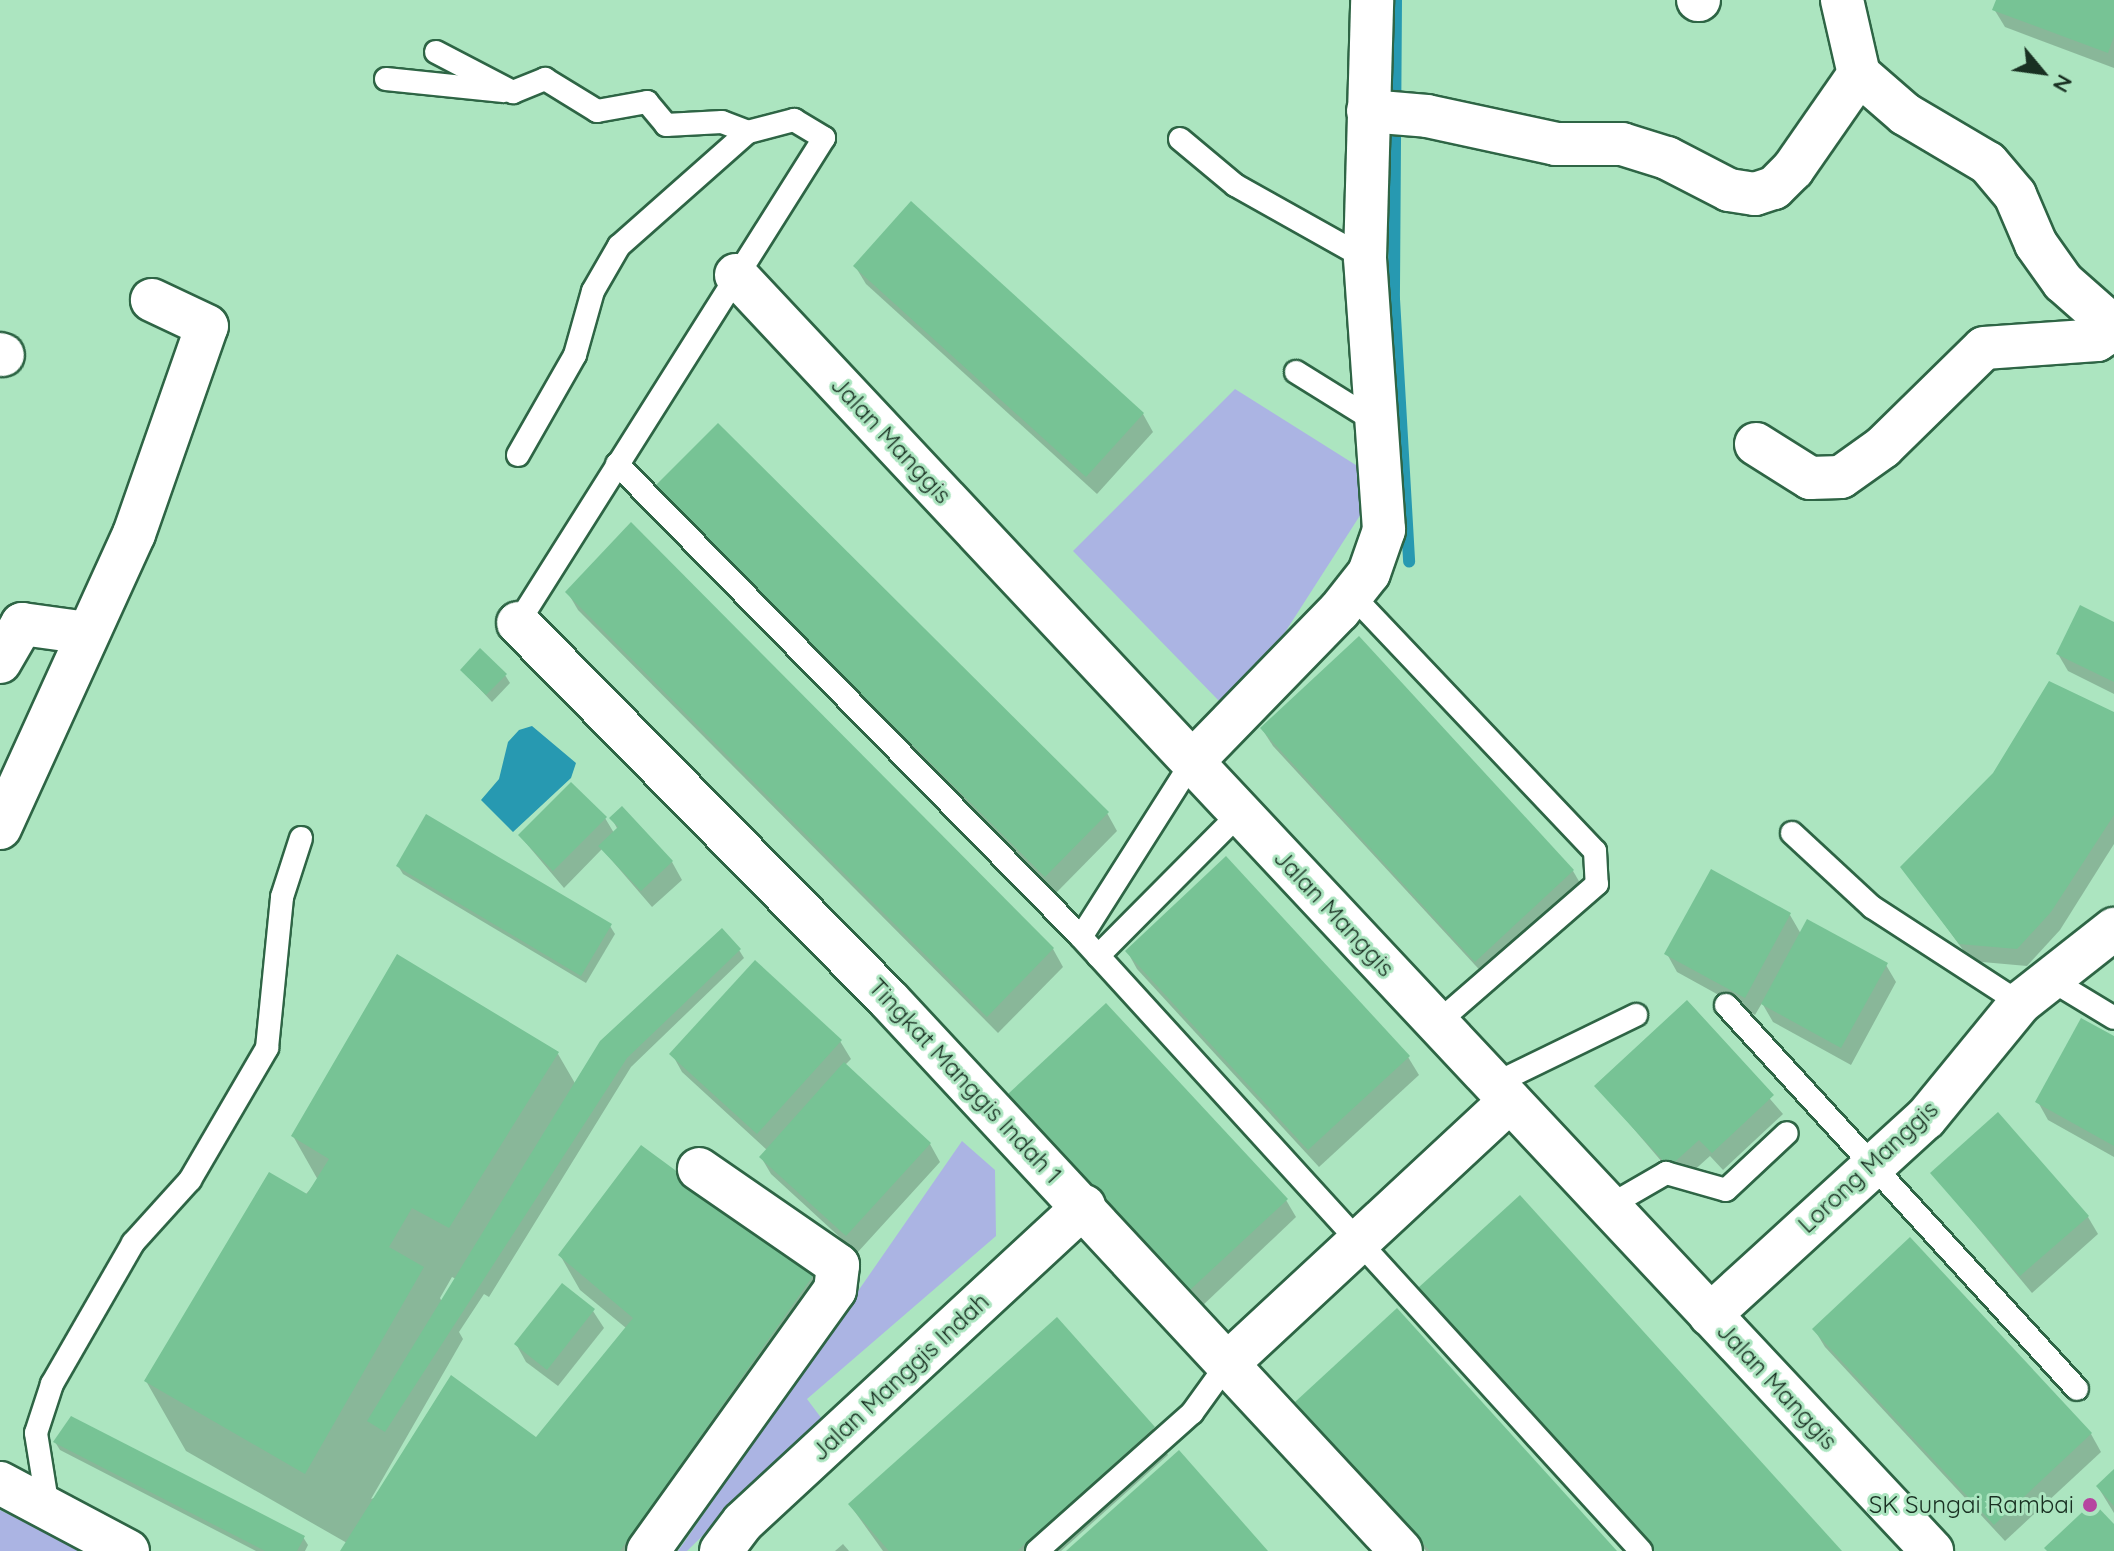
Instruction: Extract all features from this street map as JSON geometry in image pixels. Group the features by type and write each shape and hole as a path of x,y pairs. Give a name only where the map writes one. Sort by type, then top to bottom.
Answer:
{"street":[{"path":"1192,762 1352,595 1369,573 1384,530 1385,483 1375,421 1365,258 1375,111 1372,0"},
{"path":"1756,444 1810,478 1841,477 1883,447 1984,348 2097,340 2114,328 2063,282 2036,244 2015,195 1988,163 1905,114 1859,74 1842,0"},
{"path":"1375,111 1427,116 1556,144 1622,144 1667,158 1729,190 1755,194 1774,188 1793,169 1859,74"},
{"name":"Jalan Manggis","path":"736,275 1609,1206 1917,1546"},
{"path":"0,828 134,534 207,326 152,300"},
{"name":"Tingkat Manggis Indah 1","path":"518,623 758,862 1084,1206 1228,1363 1381,1544"},
{"path":"0,662 22,624 87,633"},
{"name":"Lorong Manggis","path":"1710,1315 1926,1118 2037,992 2114,929"},
{"path":"1228,1363 1362,1240 1502,1093"},
{"path":"648,1551 835,1290 838,1265 699,1169"},
{"name":"Jalan Manggis Indah","path":"721,1551 743,1522 1084,1206"},
{"path":"0,1483 128,1551"}],"lane":[{"path":"436,52 513,92"},
{"path":"386,79 513,92 545,79 597,111 647,102 666,125 722,122 748,132"},
{"path":"518,455 575,355 593,291 619,246 748,132 794,120 824,138 518,623"},
{"path":"1180,139 1235,185 1365,258"},
{"path":"1296,372 1375,421"},
{"path":"617,464 1081,937 1362,1240 1641,1551"},
{"path":"1352,595 1595,851 1597,884 1437,1023"},
{"path":"1081,937 1192,762"},
{"path":"1098,956 1240,813"},
{"path":"1792,833 1872,907 2037,992 2114,1018"},
{"path":"48,1510 36,1433 52,1384 133,1243 190,1180 267,1048 282,897 301,838"},
{"path":"1726,1005 2077,1389"},
{"path":"1502,1093 1636,1015"},
{"path":"1609,1206 1666,1173 1726,1190 1787,1133"},
{"path":"1037,1551 1192,1413 1228,1363"}],"shaded area":[{"path":"1235,389 1359,467 1368,503 1266,662 1222,704 1073,551"},
{"path":"532,726 576,763 571,778 513,832 481,800 499,779 508,742 519,730"},
{"path":"962,1141 995,1170 996,1236 807,1399 822,1419 687,1551 678,1551"},
{"path":"0,1510 82,1551 0,1551"}],"building":[{"path":"1996,0 2114,0 2114,36 2108,53 1992,10"},
{"path":"911,201 1144,413 1086,477 853,266"},
{"path":"718,423 1109,812 1045,877 654,487"},
{"path":"631,522 1054,948 987,1017 565,592"},
{"path":"2080,605 2114,622 2114,682 2056,654"},
{"path":"1359,636 1574,870 1475,962 1260,728"},
{"path":"480,648 507,674 486,695 460,670"},
{"path":"2049,681 2114,712 2114,815 2051,912 2017,949 1959,944 1900,867 1993,773"},
{"path":"571,782 607,817 553,871 518,835"},
{"path":"622,806 673,861 641,891 598,846 618,827 609,818"},
{"path":"426,814 612,924 581,976 396,866"},
{"path":"1226,856 1410,1056 1308,1150 1125,951"},
{"path":"1711,869 1791,913 1745,998 1664,954"},
{"path":"1807,919 1888,963 1841,1048 1761,1004"},
{"path":"722,928 741,949 627,1058 385,1432 367,1421 600,1041"},
{"path":"397,954 559,1052 449,1228 412,1208 389,1247 424,1267 305,1474 144,1381 269,1172 307,1194 329,1159 291,1136"},
{"path":"755,960 842,1040 757,1134 669,1054"},
{"path":"1687,1000 1774,1095 1712,1153 1699,1140 1669,1167 1594,1086"},
{"path":"1106,1003 1288,1199 1190,1290 1008,1094"},
{"path":"2081,1018 2114,1036 2114,1146 2035,1102"},
{"path":"844,1062 931,1143 846,1236 759,1157"},
{"path":"1998,1112 2089,1216 2020,1276 1930,1173"},
{"path":"641,1145 815,1273 620,1551 340,1551 451,1375 536,1437 633,1318 558,1255"},
{"path":"1520,1195 1842,1551 1655,1551 1418,1288"},
{"path":"1910,1237 2092,1433 1994,1525 1812,1329"},
{"path":"562,1283 595,1309 547,1370 514,1344"},
{"path":"1397,1308 1617,1551 1430,1551 1295,1402"},
{"path":"1057,1317 1155,1427 1017,1551 889,1551 848,1504"},
{"path":"71,1416 305,1536 297,1551 265,1551 53,1442"},
{"path":"1179,1450 1268,1551 1066,1551"},
{"path":"2114,1469 2114,1506 2096,1486"},
{"path":"2093,1502 2114,1524 2114,1551 2047,1551 2044,1548"}],"waterway":[{"path":"1396,0 1394,299 1409,562"}],"place":[{"name":"SK Sungai Rambai","path":"2090,1505"}]}
